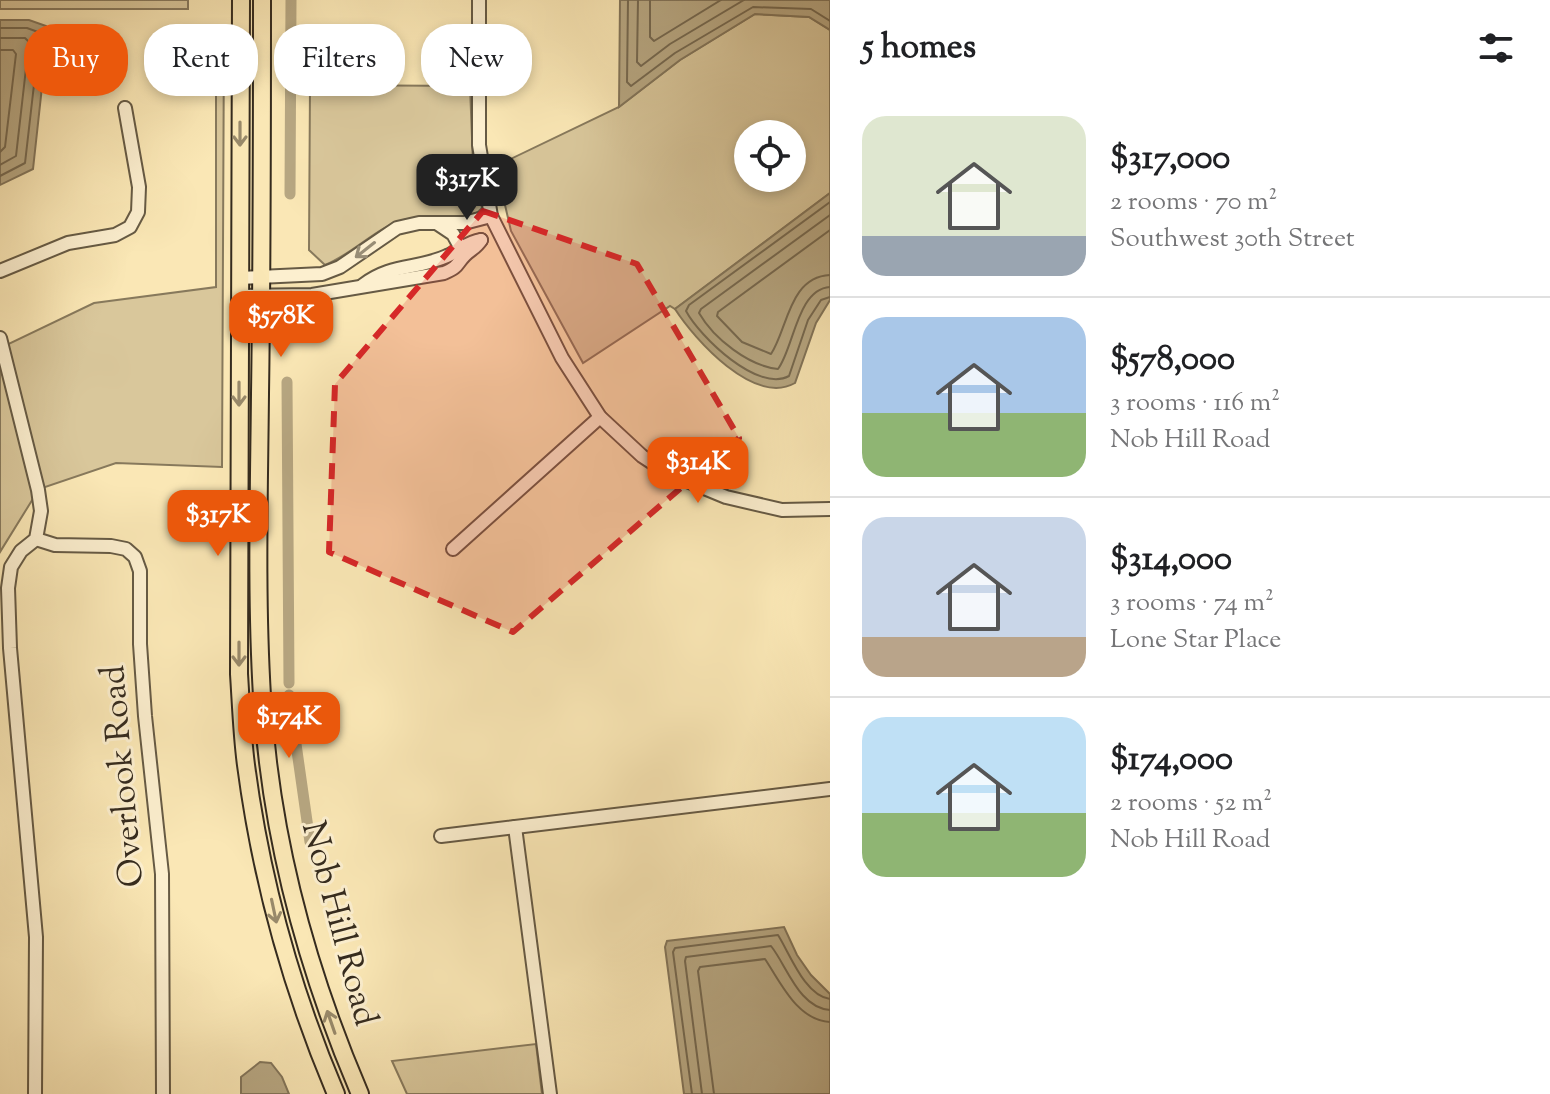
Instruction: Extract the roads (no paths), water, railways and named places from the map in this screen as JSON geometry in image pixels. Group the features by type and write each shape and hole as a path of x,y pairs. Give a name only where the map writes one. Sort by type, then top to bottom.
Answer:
{"main road":[{"name":"Nob Hill Road","path":"241,0 239,674 245,762 278,932 336,1094"},
{"name":"Nob Hill Road","path":"262,0 259,617 266,747 279,832 301,929 342,1053 360,1094"}],"street":[{"path":"479,0 479,145 491,216 562,358 600,417 642,456 668,473 726,497 782,510 830,509"},
{"path":"0,271 68,243 115,235 130,227 138,212 139,187 125,108"},
{"path":"239,278 322,274 340,267 397,228 419,223 464,223 491,216"},
{"path":"239,296 312,295 444,273 458,267 463,251 453,234 438,224"},
{"path":"463,251 476,248 481,240 498,233"},
{"path":"0,338 41,511 36,539 21,551 11,567 8,588 10,648 36,937 35,1094"},
{"path":"453,549 600,417"},
{"name":"Overlook Road","path":"36,539 55,545 126,549 135,557 140,571 140,644 145,716 162,874 163,1094"},
{"path":"441,836 830,789"},
{"path":"515,827 550,1094"}],"water":[{"path":"620,0 830,0 830,30 809,17 755,14 680,60 619,107"},
{"path":"0,20 29,20 40,24 24,24 24,96 41,96 33,169 0,185"},
{"path":"830,193 830,300 816,323 795,383 779,388 762,386 744,378 711,352 675,309"},
{"path":"784,927 797,955 830,994 830,1094 684,1094 665,947 667,941"},
{"path":"260,1062 271,1063 282,1077 289,1094 241,1094 241,1077"}],"waterway":[{"path":"290,194 291,0"},
{"path":"287,382 289,683"},
{"path":"289,695 310,842"}]}
